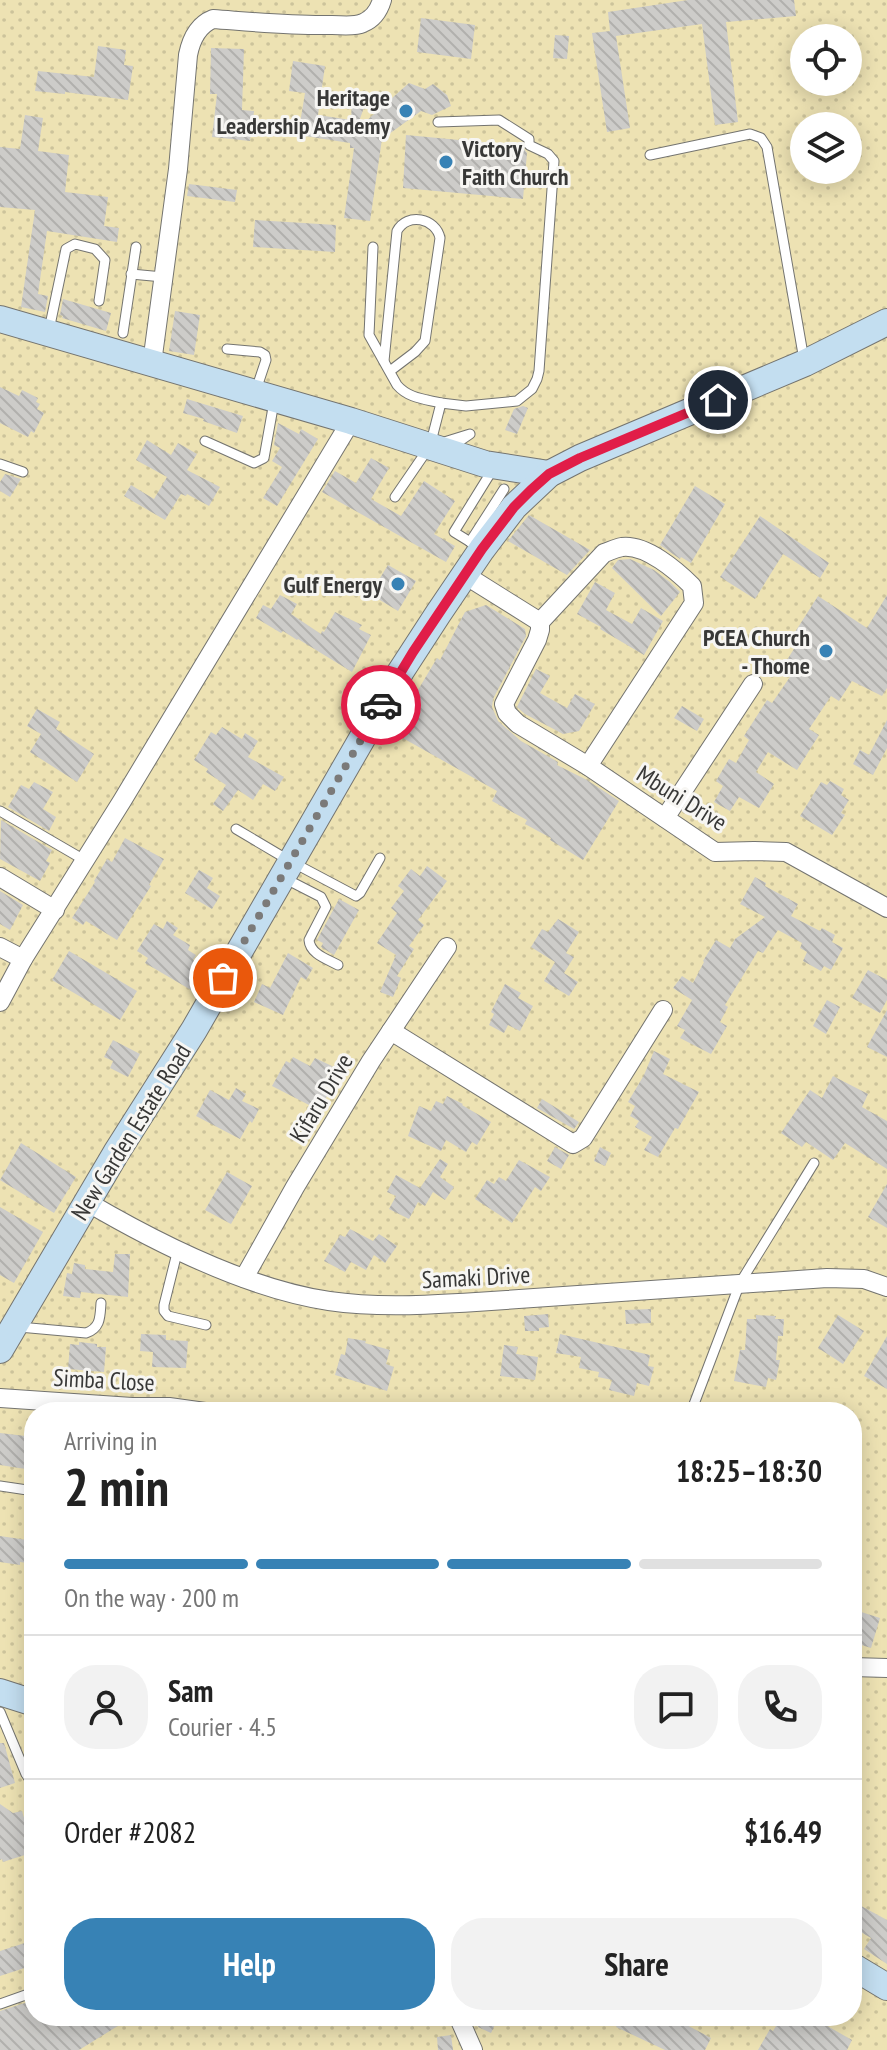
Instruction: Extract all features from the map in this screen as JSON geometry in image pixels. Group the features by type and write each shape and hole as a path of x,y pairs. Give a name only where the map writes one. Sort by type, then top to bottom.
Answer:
{"street":[{"path":"152,363 178,169 188,55 198,30 206,21 213,19 357,25 373,17 382,0"},
{"path":"0,319 430,446 498,479 549,474"},
{"name":"New Garden Estate Road","path":"0,1350 194,1030 401,671 465,575 498,479 549,474 602,448 805,363 887,322"},
{"path":"0,1002 23,959 86,861 351,421"},
{"path":"465,575 540,622 604,553 618,548 631,548 663,561 692,586 694,603 588,766"},
{"name":"Mbuni Drive","path":"540,622 537,640 504,704 507,713 518,724 588,766 715,852 786,852 887,908"},
{"path":"665,818 753,684"},
{"path":"0,877 55,910"},
{"path":"0,947 23,959"},
{"name":"Kifaru Drive","path":"244,1278 295,1187 447,947"},
{"path":"391,1031 573,1144 583,1138 663,1010"},
{"name":"Samaki Drive","path":"87,1202 178,1249 244,1278 286,1292 333,1302 418,1305 839,1278 864,1279 887,1287"},
{"name":"Simba Close","path":"0,1398 59,1402"},
{"path":"862,1667 887,1668"},
{"path":"2,1701 24,1702"},
{"path":"862,1972 887,1987"},
{"path":"462,2026 473,2050"}],"lane":[{"path":"373,247 369,335 402,392 441,403 466,406 517,401 532,389 539,371 554,161 548,154 529,145 529,139 499,120 438,122"},
{"path":"650,155 750,134 761,138 767,147 805,363"},
{"path":"384,361 397,231 406,220 430,222 436,227 440,238 425,341 390,371"},
{"path":"49,333 66,249 75,244 95,249 105,260 99,301"},
{"path":"123,333 136,247"},
{"path":"131,274 163,277"},
{"path":"205,441 254,463 264,458 265,355 227,349"},
{"path":"395,497 430,446 441,403"},
{"path":"0,464 23,472"},
{"path":"476,546 454,532 498,479"},
{"path":"0,811 86,861"},
{"path":"236,829 325,902 326,907 309,946 312,951 338,965"},
{"path":"286,869 356,896 380,858"},
{"path":"695,1402 740,1283 814,1163"},
{"path":"178,1249 164,1311 174,1319 206,1325"},
{"path":"14,1326 86,1333 99,1323 101,1303"},
{"path":"0,1486 24,1490"},
{"path":"2,1701 24,1765"},
{"path":"0,2004 24,1996"}],"shaded area":[{"path":"0,0 887,0 887,2050 0,2050"}],"building":[{"path":"688,0 794,0 796,16 726,22 738,122 715,125 702,24 616,36 630,128 607,132 592,33 610,31 608,12"},
{"path":"421,18 475,25 471,59 417,52"},
{"path":"555,35 569,36 567,59 553,58"},
{"path":"98,46 126,50 124,65 133,66 128,100 35,91 38,71 94,77"},
{"path":"211,48 244,49 242,110 254,111 250,141 212,137 217,94 210,94"},
{"path":"293,61 325,66 318,115 351,120 352,98 367,99 356,130 409,83 425,89 433,84 447,95 451,106 432,115 421,111 382,139 370,221 344,218 354,148 350,148 350,143 298,135 305,93 289,91"},
{"path":"25,115 43,118 38,151 69,155 65,192 108,197 104,226 119,228 117,242 47,231 38,294 48,296 45,312 21,307 35,210 0,207 0,147 20,149"},
{"path":"406,135 522,146 527,153 523,199 403,188"},
{"path":"189,184 237,190 235,202 187,196"},
{"path":"255,220 336,225 335,252 253,247"},
{"path":"63,299 111,313 106,331 62,318"},
{"path":"175,311 200,315 194,355 169,351"},
{"path":"0,387 19,396 22,390 38,398 36,402 40,404 37,409 44,413 34,433 31,431 28,437 0,423"},
{"path":"187,399 243,416 237,433 183,413"},
{"path":"528,408 517,434 505,430 514,409"},
{"path":"278,423 299,434 301,429 318,439 277,506 263,498 282,467 272,461 280,448 274,445"},
{"path":"147,440 171,455 178,443 197,454 187,470 220,487 209,506 181,494 165,520 124,496 131,485 154,499 167,477 136,460"},
{"path":"371,458 389,468 371,499 401,516 424,481 455,501 434,534 455,546 446,562 322,492 335,471 356,483"},
{"path":"5,474 21,479 10,497 0,491 0,482"},
{"path":"695,486 725,504 691,563 660,545"},
{"path":"529,515 590,550 567,575 508,541"},
{"path":"760,516 829,563 820,578 783,554 755,599 720,577"},
{"path":"630,559 654,570 680,592 661,616 612,568 618,560"},
{"path":"388,565 416,581 398,611 370,594"},
{"path":"595,582 615,593 606,610 632,624 641,608 663,621 644,655 577,614"},
{"path":"280,595 297,604 291,614 321,634 335,612 362,625 359,629 371,635 352,672 256,618 263,605 271,609"},
{"path":"887,595 887,688 882,696 852,681 839,701 831,696 809,729 819,735 797,770 768,752 756,772 774,784 759,808 739,797 730,811 714,802 723,786 716,781 729,759 736,763 749,740 744,736 767,700 772,703 792,674 782,668 802,636 795,632 818,596 867,628"},
{"path":"486,605 525,629 526,636 493,699 492,707 498,721 521,741 558,762 557,765 619,801 583,860 525,824 527,820 492,801 497,791 392,732 416,688 418,690 437,658 440,660 465,612"},
{"path":"536,669 550,676 540,693 567,708 575,694 595,704 579,731 563,734 517,707"},
{"path":"682,706 704,719 697,731 674,718"},
{"path":"37,709 60,722 56,729 94,754 77,782 30,752 41,734 27,726"},
{"path":"887,720 887,748 873,775 853,764 860,750 869,755"},
{"path":"222,727 242,739 245,733 258,741 248,757 284,777 275,791 263,784 253,800 238,790 223,811 213,804 226,785 194,760 211,732 216,735"},
{"path":"830,781 844,789 841,795 849,800 841,813 845,815 832,835 800,816 821,782 827,785"},
{"path":"34,782 53,792 43,809 56,817 49,831 8,807 21,785 29,789"},
{"path":"1,820 52,850 46,861 50,863 40,881 0,859"},
{"path":"125,838 164,859 117,940 86,921 83,925 72,918 107,859 112,862"},
{"path":"427,866 447,881 418,920 424,925 409,946 414,949 397,976 401,978 393,997 380,992 396,955 377,943 397,913 391,908 404,891 398,886 411,869 420,876"},
{"path":"199,870 213,878 207,888 220,896 212,909 185,893"},
{"path":"755,877 798,904 791,916 835,935 832,942 843,948 831,970 824,966 821,971 803,961 807,952 800,948 802,943 778,930 763,953 758,951 725,1005 728,1007 720,1022 727,1026 711,1054 680,1038 685,1030 677,1026 692,1000 673,988 682,976 693,983 716,940 730,948 735,939 765,917 740,904"},
{"path":"0,891 23,905 10,930 0,924"},
{"path":"339,899 359,910 334,955 321,947 323,943 317,940"},
{"path":"558,919 579,932 566,953 574,957 564,973 578,982 569,996 544,981 555,962 531,947 542,929 548,932"},
{"path":"167,921 178,928 173,935 190,945 188,950 196,955 193,960 205,967 191,990 145,963 148,958 137,951 154,924 163,929"},
{"path":"69,951 137,991 120,1020 52,980"},
{"path":"288,953 313,968 306,980 301,977 283,1015 254,1002 262,984 270,988"},
{"path":"868,970 887,980 887,1000 880,1013 852,998"},
{"path":"505,984 521,993 518,998 533,1006 520,1031 508,1025 504,1033 489,1025 494,1014 491,1012"},
{"path":"827,1000 840,1007 826,1034 813,1026"},
{"path":"887,1010 887,1057 867,1047"},
{"path":"113,1040 140,1054 128,1077 110,1068 113,1061 104,1057"},
{"path":"654,1051 670,1059 663,1074 699,1092 658,1157 644,1150 652,1137 635,1127 639,1121 630,1116 635,1106 628,1102"},
{"path":"293,1057 310,1066 315,1058 332,1066 321,1087 329,1091 324,1103 315,1099 311,1106 272,1086 286,1061 290,1063"},
{"path":"833,1076 868,1094 862,1107 887,1121 887,1169 845,1143 833,1160 806,1142 802,1147 781,1133 810,1090 822,1098"},
{"path":"236,1088 246,1094 242,1101 259,1109 240,1139 196,1116 210,1090 229,1100"},
{"path":"447,1096 491,1122 477,1145 472,1142 466,1152 446,1140 441,1151 408,1136 419,1106 431,1111 436,1101 443,1104"},
{"path":"542,1099 579,1122 574,1129 537,1108"},
{"path":"21,1143 76,1177 54,1213 0,1180"},
{"path":"555,1147 569,1155 561,1169 547,1161"},
{"path":"600,1147 611,1153 605,1166 594,1161"},
{"path":"440,1159 448,1164 440,1177 454,1187 445,1200 433,1192 425,1206 418,1202 409,1219 389,1209 396,1196 387,1192 396,1175 420,1188"},
{"path":"519,1160 550,1177 541,1191 535,1187 512,1223 475,1199 487,1180 494,1184 499,1177 506,1181"},
{"path":"227,1172 252,1186 231,1224 205,1210"},
{"path":"887,1184 887,1228 868,1217"},
{"path":"0,1207 43,1232 14,1283 0,1275"},
{"path":"350,1229 373,1241 379,1234 397,1246 385,1263 374,1255 366,1270 351,1262 345,1272 324,1261 340,1235 345,1237"},
{"path":"115,1254 130,1254 128,1297 81,1292 80,1298 63,1296 67,1273 72,1274 74,1263 85,1265 85,1269 113,1272"},
{"path":"651,1309 651,1323 626,1324 625,1310"},
{"path":"548,1314 549,1327 525,1331 524,1316"},
{"path":"756,1315 784,1319 783,1336 778,1336 776,1360 780,1360 776,1380 768,1378 766,1387 734,1381 740,1350 745,1350 747,1319 756,1319"},
{"path":"838,1315 864,1331 843,1364 818,1348"},
{"path":"141,1334 166,1335 166,1340 188,1341 186,1368 152,1367 153,1352 140,1351"},
{"path":"560,1334 650,1355 648,1366 654,1367 649,1386 637,1383 634,1396 609,1390 612,1380 598,1377 599,1372 579,1368 581,1357 556,1353"},
{"path":"887,1336 887,1389 864,1376"},
{"path":"348,1338 390,1350 386,1364 394,1367 387,1391 335,1375 341,1354 345,1355"},
{"path":"79,1342 106,1347 104,1372 68,1369 70,1344 79,1345"},
{"path":"504,1345 518,1347 516,1354 538,1357 535,1380 500,1376"},
{"path":"0,1433 24,1436 24,1469 0,1465"},
{"path":"0,1536 24,1540 24,1563 20,1562 20,1565 0,1562"},
{"path":"862,1612 880,1618 871,1648 862,1645"},
{"path":"0,1743 4,1743 15,1783 0,1788"},
{"path":"0,1804 13,1813 22,1811 24,1855 3,1862 0,1860"},
{"path":"862,1906 887,1920 887,1964 864,1949 871,1938 862,1933"},
{"path":"24,1943 24,1968 0,1976 0,1951"},
{"path":"24,2003 24,2026 118,2026 79,2050 0,2050 0,2011"},
{"path":"478,2026 494,2026 491,2033"},
{"path":"689,2026 711,2038 705,2050 665,2050 616,2027"},
{"path":"776,2026 827,2026 852,2040 847,2050 758,2050 770,2029 773,2031"},
{"path":"451,2035 453,2050 438,2050 437,2037"}],"way so far":[{"path":"223,978 381,705"}],"place":[{"name":"Heritage Leadership Academy","path":"406,111"},
{"name":"Victory Faith Church","path":"446,162"},
{"name":"Gulf Energy","path":"398,584"},
{"name":"PCEA Church - Thome","path":"826,651"}],"route":[{"path":"381,705 482,549 531,490 549,474 580,458 718,400"}]}
